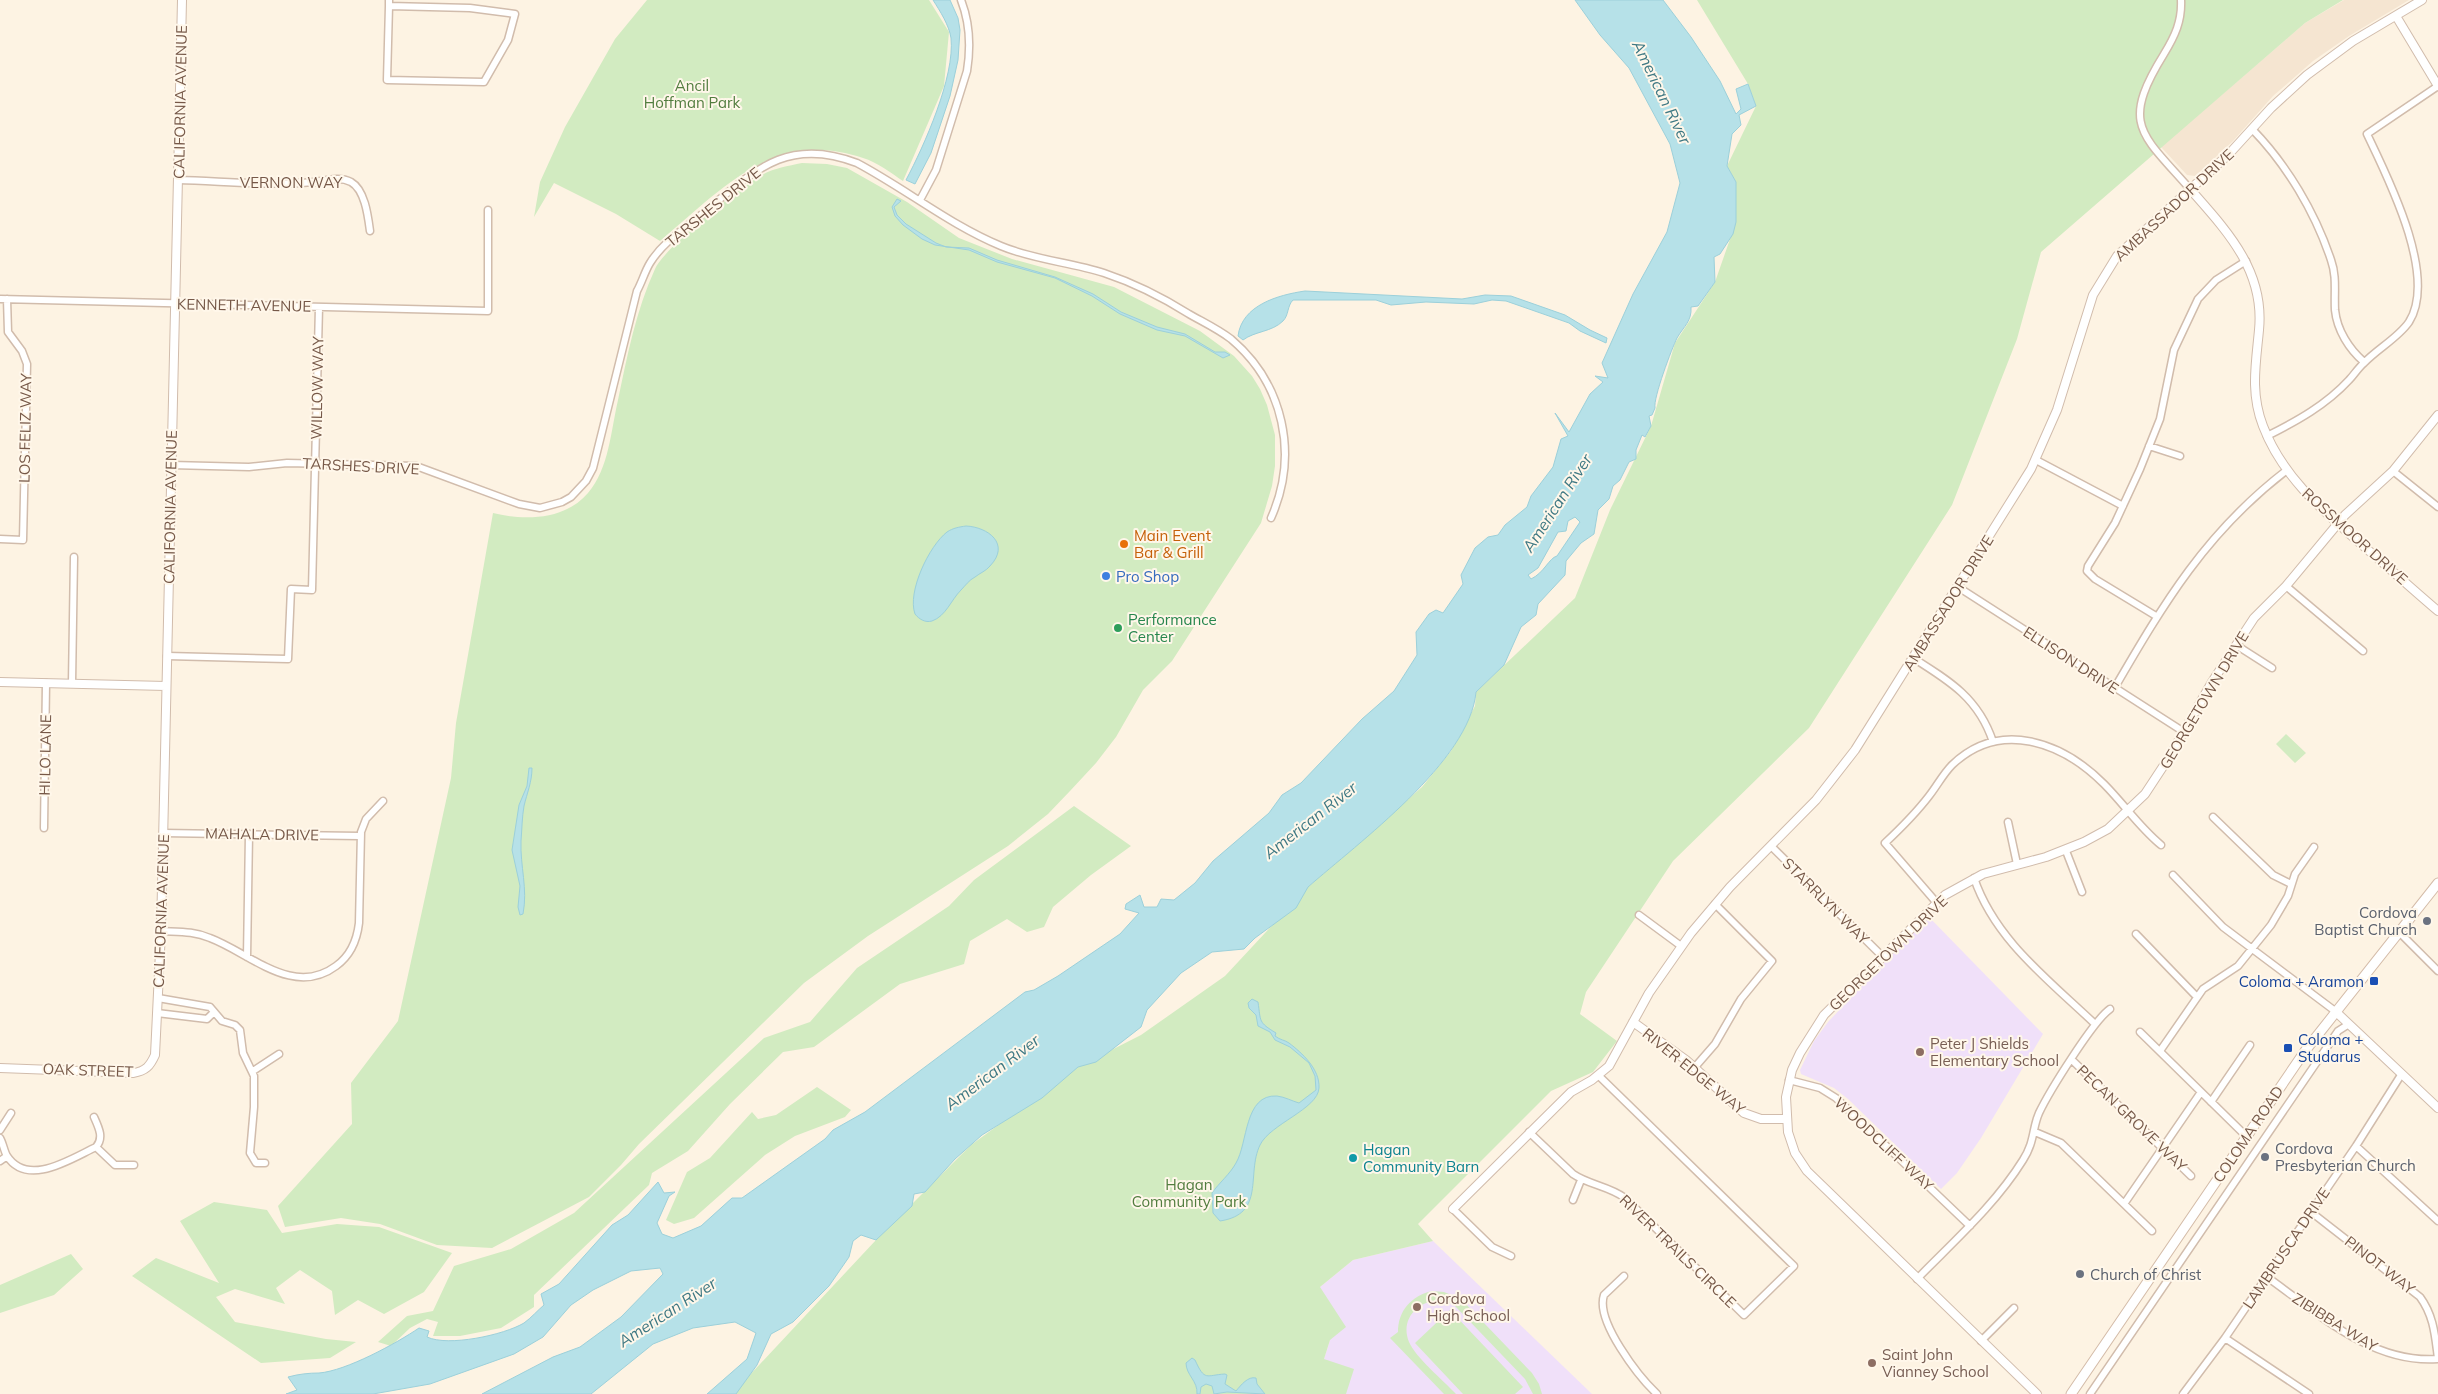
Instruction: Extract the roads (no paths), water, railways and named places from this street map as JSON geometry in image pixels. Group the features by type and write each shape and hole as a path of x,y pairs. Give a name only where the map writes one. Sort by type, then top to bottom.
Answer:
{"main road":[{"name":"COLOMA ROAD","path":"2071,1394 2246,1136 2335,1011 2400,933 2438,883"}],"street":[{"name":"CALIFORNIA AVENUE","path":"158,1013 182,0"},
{"path":"920,200 936,170 967,71 970,54 969,30 960,0"},
{"name":"ROSSMOOR DRIVE","path":"2181,0 2177,30 2145,86 2139,107 2143,130 2150,142 2231,235 2253,277 2259,304 2254,380 2258,408 2268,436 2287,470 2314,503 2438,611"},
{"name":"AMBASSADOR DRIVE","path":"1453,1209 1571,1092 1599,1076 1613,1061 1633,1022 1681,946 1715,904 1816,800 1843,767 1958,587 2036,460 2050,429 2087,309 2102,277 2125,246 2229,154 2281,97 2323,62 2422,0"},
{"path":"389,3 470,8 515,14 508,40 484,82 387,80 389,3"},
{"path":"2268,436 2305,416 2322,404 2409,321 2416,308 2419,287 2414,257 2401,211 2367,134 2438,86 2396,16"},
{"path":"2252,129 2267,144 2295,185 2316,223 2334,271 2335,309 2339,325 2348,344 2364,362"},
{"name":"TARSHES DRIVE","path":"171,465 249,467 274,463 315,463 416,466 524,506 540,508 562,502 580,490 590,475 637,291 649,264 675,236 753,172 775,160 804,154 838,157 857,163 920,200 958,226 1004,247 1045,260 1079,266 1129,282 1202,320 1232,340 1262,376 1271,392 1282,425 1285,452 1284,478 1281,496 1271,518"},
{"name":"VERNON WAY","path":"178,180 303,183 333,179 346,180 354,185 360,194 370,231"},
{"name":"KENNETH AVENUE","path":"3,299 488,311 488,210"},
{"path":"2156,616 2095,579 2087,570 2123,506 2149,446 2160,419 2174,350 2198,299 2216,280 2246,261"},
{"name":"LOS FELIZ WAY","path":"0,540 23,540 27,364 22,351 8,332 3,299"},
{"name":"WILLOW WAY","path":"167,656 288,660 291,589 312,590 319,307"},
{"name":"GEORGETOWN DRIVE","path":"2037,1394 1917,1280 1807,1171 1791,1142 1786,1119 1786,1097 1789,1080 1800,1053 1820,1021 1936,902 1974,878 2066,851 2108,829 2145,794 2254,618 2286,586 2338,524 2393,471 2438,415"},
{"path":"2149,446 2180,456"},
{"path":"2036,460 2123,506"},
{"path":"2114,688 2156,616 2183,576 2213,538 2251,499 2287,470"},
{"path":"2393,471 2438,507"},
{"path":"72,684 74,557"},
{"path":"2286,586 2363,651"},
{"name":"ELLISON DRIVE","path":"1958,587 2184,732"},
{"path":"2236,646 2272,668"},
{"path":"1913,658 1955,686 1970,699 1985,720 1993,742"},
{"path":"0,682 166,686"},
{"name":"HI LO LANE","path":"44,828 46,683"},
{"path":"1936,902 1885,843 1912,816 1952,766 1972,751 1993,742 2031,741 2064,754 2092,773 2141,827 2161,845"},
{"path":"161,931 199,934 279,973 298,978 323,974 340,963 350,952 358,928 360,836 366,819 383,802"},
{"path":"2214,817 2273,875 2291,884"},
{"path":"2008,822 2017,864"},
{"name":"MAHALA DRIVE","path":"163,833 360,836"},
{"path":"247,957 249,834"},
{"name":"STARRLYN WAY","path":"1771,846 1882,956"},
{"path":"2160,1051 2196,996 2207,986 2232,972 2280,912 2300,865 2314,847"},
{"path":"2066,851 2082,892"},
{"path":"2173,875 2223,926 2335,1011 2438,1108"},
{"path":"1974,878 1984,903 2003,933 2023,956 2095,1024"},
{"path":"1695,1067 1715,1044 1741,999 1772,961 1715,904"},
{"path":"1639,915 1681,946"},
{"path":"2400,933 2438,971"},
{"path":"2136,934 2196,996"},
{"path":"158,998 202,1004 210,1007 222,1021 235,1024 240,1030 243,1053 253,1071 254,1107 250,1154 256,1163 264,1163"},
{"path":"1917,1280 1991,1204 2015,1173 2031,1146 2038,1114 2095,1024 2110,1009"},
{"path":"158,1013 207,1019 214,1012"},
{"name":"OAK STREET","path":"0,1068 142,1072 150,1066 156,1055 158,1013"},
{"name":"RIVER EDGE WAY","path":"1633,1022 1671,1047 1744,1113 1761,1119 1786,1119"},
{"name":"COLOMA ROAD","path":"2090,1394 2338,1031 2349,1024"},
{"path":"2140,1032 2246,1136"},
{"path":"2210,1102 2250,1045"},
{"path":"253,1071 279,1054"},
{"name":"PECAN GROVE WAY","path":"2072,1060 2191,1176"},
{"name":"LAMBRUSCA DRIVE","path":"2183,1394 2267,1277 2356,1146 2401,1075"},
{"name":"RIVER TRAILS CIRCLE","path":"1529,1132 1581,1180 1609,1188 1625,1198 1744,1315 1794,1266 1599,1076"},
{"name":"WOODCLIFF WAY","path":"1789,1080 1820,1088 1836,1098 1970,1226"},
{"path":"2124,1204 2201,1092"},
{"path":"0,1130 10,1114"},
{"path":"0,1138 7,1156 22,1168 41,1170 96,1147 100,1142 101,1136 94,1118"},
{"path":"2035,1132 2061,1143 2152,1231"},
{"path":"2356,1146 2438,1222"},
{"path":"96,1147 115,1165 134,1165"},
{"path":"0,1161 7,1156"},
{"path":"1573,1200 1581,1180"},
{"path":"1453,1209 1492,1247 1511,1256"},
{"name":"PINOT WAY","path":"2311,1212 2420,1297 2430,1312 2434,1325 2438,1359"},
{"path":"1624,1276 1604,1295 1602,1300 1607,1319 1623,1355 1657,1394"},
{"name":"ZIBIBBA WAY","path":"2267,1277 2372,1348 2403,1358 2438,1359"},
{"path":"1981,1341 2014,1308"},
{"path":"2225,1338 2309,1394"}],"water":[{"path":"933,0 950,0 958,18 960,30 958,60 950,96 931,153 915,184 906,180 937,111 951,54 951,38 948,28"},
{"name":"American River","path":"1575,0 1663,0 1691,37 1720,81 1736,114 1741,109 1736,89 1748,84 1756,106 1739,115 1741,125 1732,134 1727,166 1736,182 1736,222 1733,234 1720,254 1714,257 1715,282 1698,306 1691,307 1689,320 1677,338 1663,373 1655,408 1652,415 1649,416 1651,426 1645,437 1642,435 1636,450 1636,459 1629,462 1620,480 1613,486 1609,499 1598,510 1594,534 1581,543 1566,561 1565,575 1538,604 1536,615 1521,627 1504,665 1476,692 1469,718 1454,745 1433,772 1408,799 1382,824 1308,887 1296,908 1255,938 1244,949 1212,952 1181,973 1147,1010 1141,1027 1096,1062 1078,1067 1042,1098 982,1135 955,1159 925,1192 914,1194 912,1206 876,1240 861,1235 853,1241 849,1257 829,1286 793,1322 771,1334 757,1365 736,1394 707,1394 747,1359 756,1333 735,1322 693,1328 653,1344 591,1394 482,1394 553,1357 580,1347 621,1317 663,1274 660,1268 631,1271 593,1290 571,1305 543,1337 514,1354 430,1384 373,1394 286,1394 297,1390 288,1377 330,1371 357,1362 419,1328 429,1331 427,1337 448,1341 476,1338 503,1332 524,1323 544,1305 541,1294 559,1284 612,1225 628,1215 658,1182 664,1193 675,1192 669,1196 657,1223 662,1234 673,1238 701,1226 732,1198 742,1198 825,1139 833,1130 865,1112 1025,992 1034,990 1058,976 1120,934 1139,913 1125,909 1126,904 1140,895 1144,907 1157,907 1161,899 1174,900 1195,883 1213,861 1269,813 1282,795 1301,783 1362,719 1394,691 1417,655 1416,632 1429,614 1436,610 1443,613 1463,584 1461,575 1475,548 1488,537 1498,535 1505,525 1527,507 1531,496 1553,467 1561,439 1568,436 1555,413 1569,432 1590,394 1603,382 1595,376 1608,378 1602,363 1633,294 1667,232 1680,183 1670,144 1629,68 1600,35","holes":["1575,517 1580,522 1557,556 1531,579 1528,575 1538,568 1558,532 1566,531 1568,521"]},
{"path":"897,199 901,201 894,207 897,215 906,224 944,246 935,245 922,239 903,225 895,216 892,207"},
{"path":"950,247 969,248 997,260 1055,277 1093,294 1121,312 1157,327 1185,334 1215,352 1225,352 1230,355 1223,358 1185,336 1157,330 1120,314 1092,296 1055,278 997,262 969,250"},
{"path":"1305,291 1462,299 1485,295 1511,296 1565,315 1607,338 1606,343 1580,331 1569,323 1506,301 1492,300 1474,304 1426,302 1391,305 1376,300 1293,300 1285,319 1279,325 1243,340 1238,336 1246,316 1254,309 1263,303 1284,295"},
{"path":"966,526 989,533 994,538 998,551 996,558 988,568 967,583 937,619 932,621 922,620 915,614 913,605 921,570 933,548 947,532"},
{"path":"529,768 532,768 532,773 522,819 521,841 524,905 523,914 520,915 518,907 520,886 512,850 519,805 527,786"},
{"path":"1252,999 1258,1002 1260,1018 1263,1024 1276,1033 1275,1036 1289,1043 1309,1062 1317,1074 1319,1088 1317,1096 1311,1103 1265,1137 1256,1156 1249,1202 1244,1210 1234,1217 1220,1221 1213,1213 1212,1193 1236,1163 1249,1121 1258,1103 1266,1097 1277,1096 1299,1103 1316,1090 1315,1076 1309,1063 1290,1047 1275,1040 1270,1032 1258,1026 1256,1015 1249,1008 1248,1003"},
{"path":"1192,1358 1201,1372 1207,1376 1227,1375 1225,1384 1236,1391 1247,1380 1256,1378 1257,1384 1265,1394 1227,1392 1214,1394 1212,1386 1206,1384 1201,1387 1200,1394 1197,1394 1196,1385 1186,1363"}],"place":[{"name":"Main Event Bar & Grill","path":"1124,544"},
{"name":"Pro Shop","path":"1106,576"},
{"name":"Performance Center","path":"1118,628"},
{"name":"Cordova Baptist Church","path":"2427,921"},
{"name":"Coloma + Aramon","path":"2374,981"},
{"name":"Coloma + Studarus","path":"2288,1048"},
{"name":"Peter J Shields Elementary School","path":"1920,1052"},
{"name":"Cordova Presbyterian Church","path":"2265,1157"},
{"name":"Hagan Community Barn","path":"1353,1158"},
{"name":"Church of Christ","path":"2080,1274"},
{"name":"Cordova High School","path":"1417,1307"},
{"name":"Saint John Vianney School","path":"1872,1363"}],"park label":[{"name":"Ancil Hoffman Park","path":"692,94"},
{"name":"Hagan Community Park","path":"1189,1192"}]}
